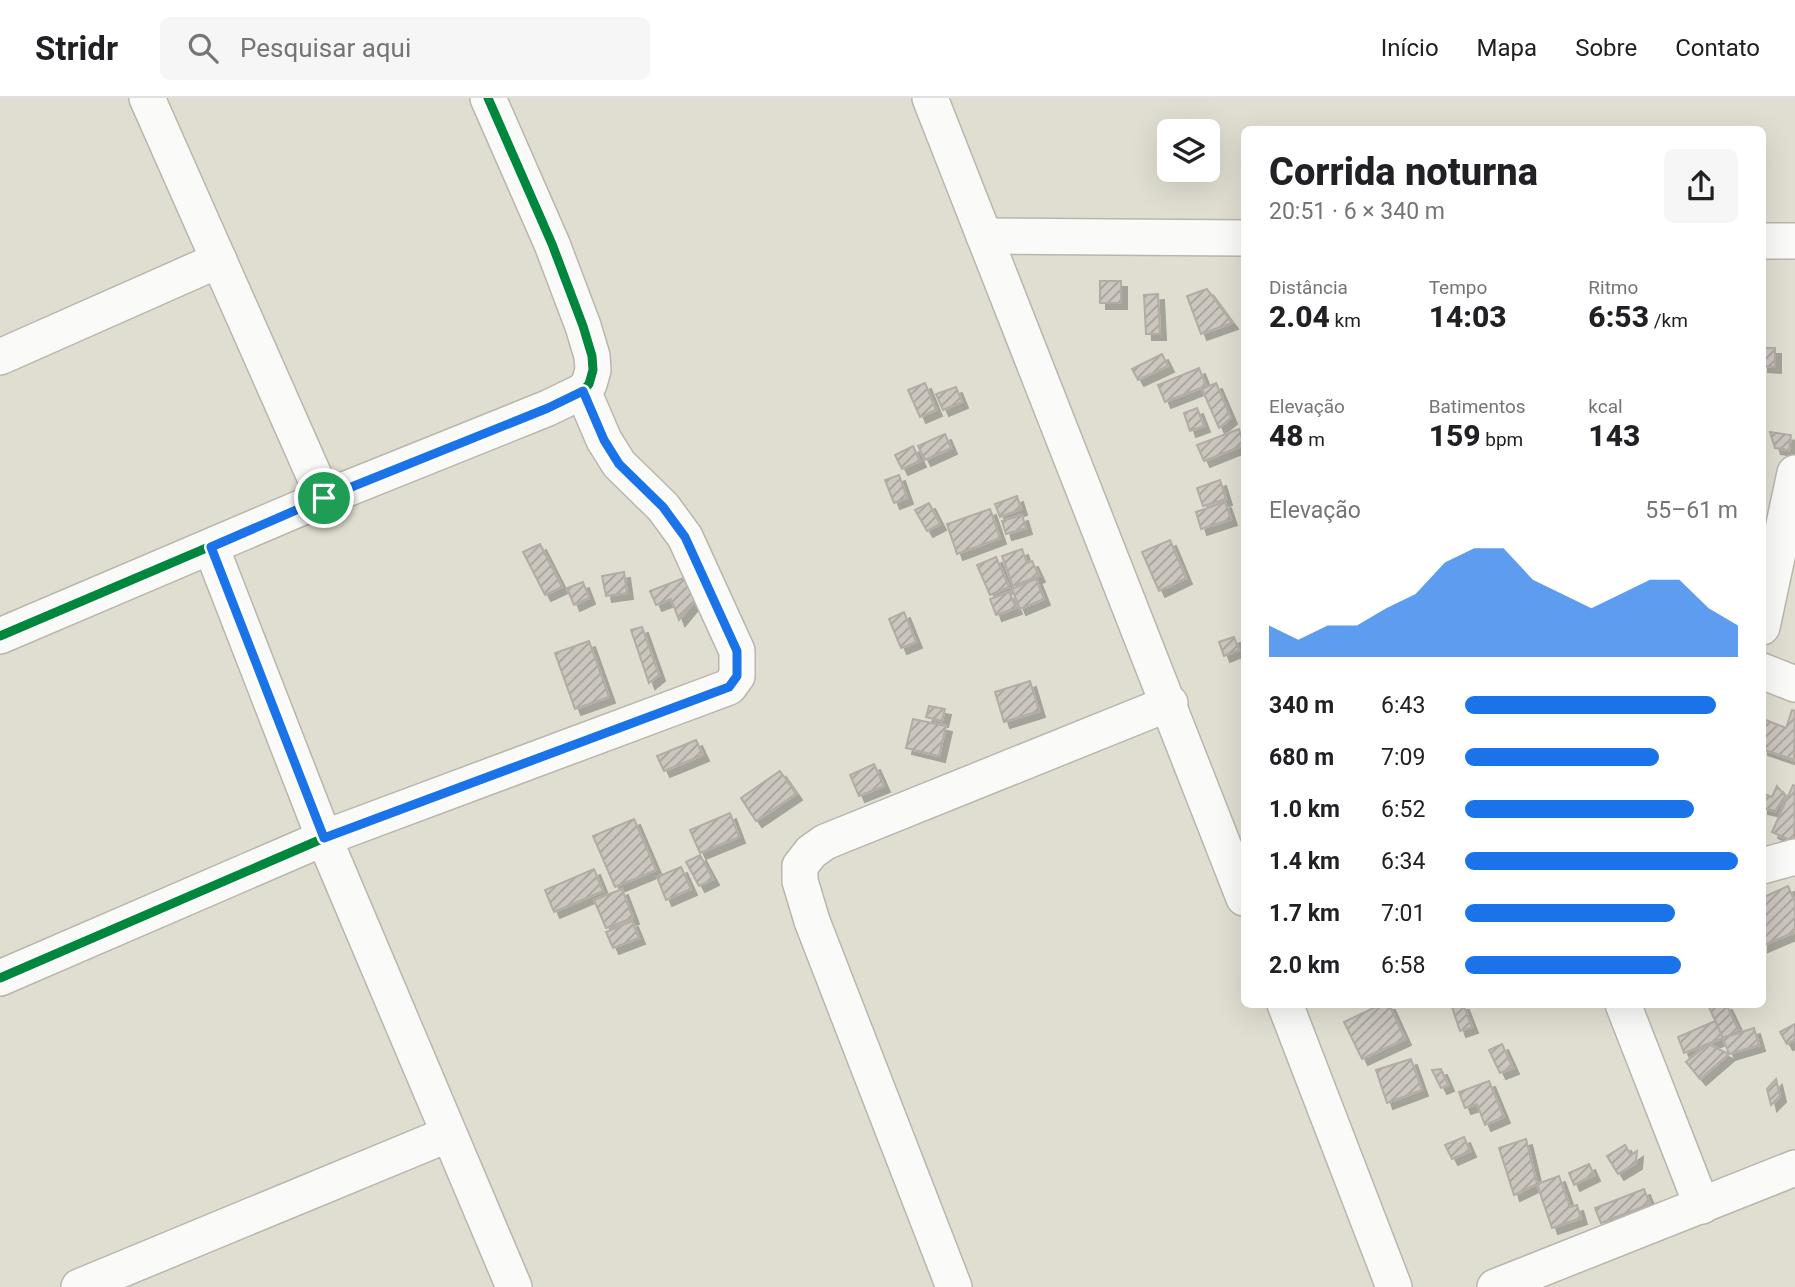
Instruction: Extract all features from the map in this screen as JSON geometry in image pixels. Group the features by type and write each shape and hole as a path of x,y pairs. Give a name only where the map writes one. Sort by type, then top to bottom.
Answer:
{"street":[{"path":"147,98 324,498"},
{"path":"0,636 324,498 548,408 583,391 589,384 593,370 592,356 583,326 552,244 488,98"},
{"path":"930,98 1241,890"},
{"path":"984,236 1241,238"},
{"path":"1766,241 1795,241"},
{"path":"0,357 219,260"},
{"path":"0,978 324,838 729,687 737,676 737,651 685,537 663,507 619,464 604,440 583,391"},
{"path":"1766,608 1795,472"},
{"path":"211,547 324,838 514,1287"},
{"path":"1766,673 1795,684"},
{"path":"954,1287 812,920 800,881 800,866 811,852 825,842 1170,704"},
{"path":"1766,865 1795,858"},
{"path":"1287,1008 1394,1287"},
{"path":"1625,1008 1702,1206"},
{"path":"79,1287 449,1134"},
{"path":"1495,1287 1795,1168"}],"building":[{"path":"1100,281 1121,281 1121,303 1100,303"},
{"path":"1207,289 1232,323 1201,334 1187,296"},
{"path":"1158,294 1160,334 1146,334 1144,295"},
{"path":"1766,348 1775,348 1775,367 1766,366"},
{"path":"1162,354 1168,366 1138,380 1132,369"},
{"path":"1199,368 1206,386 1165,402 1158,385"},
{"path":"925,383 936,410 920,417 908,390"},
{"path":"1216,383 1231,418 1219,428 1202,389"},
{"path":"956,387 962,402 943,410 936,394"},
{"path":"1197,408 1204,426 1190,431 1184,413"},
{"path":"1239,429 1241,435 1241,446 1204,461 1197,445"},
{"path":"1770,432 1791,435 1789,450 1775,448"},
{"path":"945,434 951,448 925,460 918,446"},
{"path":"913,446 920,461 902,469 895,455"},
{"path":"899,475 907,498 894,503 885,480"},
{"path":"1220,480 1226,499 1203,506 1197,488"},
{"path":"1017,496 1021,509 1000,517 995,504"},
{"path":"1225,502 1231,519 1201,529 1196,512"},
{"path":"929,503 940,524 927,531 915,510"},
{"path":"990,509 1000,538 957,554 947,524"},
{"path":"1022,515 1026,528 1006,534 1002,521"},
{"path":"1170,540 1186,578 1159,591 1142,552"},
{"path":"540,544 562,587 545,595 523,552"},
{"path":"1022,549 1027,563 1032,561 1039,576 1013,586 1002,556"},
{"path":"996,557 1009,587 990,595 977,565"},
{"path":"624,572 627,593 606,596 602,576"},
{"path":"689,576 698,597 679,620 671,599 656,605 650,591"},
{"path":"1036,579 1044,599 1020,609 1012,589"},
{"path":"583,582 589,598 574,605 567,588"},
{"path":"1009,592 1016,608 996,615 990,599"},
{"path":"904,612 916,642 901,648 889,619"},
{"path":"642,627 659,675 649,683 631,630"},
{"path":"1234,637 1239,650 1224,656 1219,642"},
{"path":"589,641 609,697 575,709 555,653"},
{"path":"1030,681 1039,711 1004,722 995,692"},
{"path":"929,706 945,709 942,721 926,717"},
{"path":"1792,710 1795,711 1794,760 1766,750 1766,720 1786,728"},
{"path":"913,719 946,726 939,756 906,748"},
{"path":"696,740 703,755 664,771 657,756"},
{"path":"874,764 884,786 859,796 850,775"},
{"path":"780,771 796,794 756,821 741,798"},
{"path":"1793,785 1795,786 1794,842 1772,832"},
{"path":"1777,786 1785,796 1775,811 1766,809 1766,795 1772,797"},
{"path":"730,813 739,837 700,853 690,830"},
{"path":"634,819 656,870 615,887 593,836"},
{"path":"700,855 713,879 699,886 686,862"},
{"path":"681,867 691,889 666,900 657,877"},
{"path":"594,869 603,891 554,912 545,890"},
{"path":"1788,886 1795,902 1795,932 1766,944 1766,896"},
{"path":"622,889 633,918 606,928 594,900"},
{"path":"632,921 639,938 613,948 606,932"},
{"path":"1374,1008 1391,1008 1405,1039 1362,1059 1344,1022"},
{"path":"1452,1008 1465,1008 1472,1027 1460,1031"},
{"path":"1709,1008 1728,1008 1739,1031 1723,1038"},
{"path":"1715,1021 1723,1038 1684,1053 1678,1037"},
{"path":"1795,1024 1795,1039 1787,1044 1780,1032"},
{"path":"1754,1028 1759,1045 1729,1054 1723,1038"},
{"path":"1502,1044 1513,1068 1500,1073 1489,1050"},
{"path":"1708,1044 1729,1054 1700,1079 1686,1062"},
{"path":"1411,1059 1422,1090 1387,1103 1376,1070"},
{"path":"1441,1069 1448,1085 1441,1088 1432,1070"},
{"path":"1776,1079 1780,1096 1771,1105 1767,1089"},
{"path":"1489,1081 1504,1117 1485,1125 1477,1104 1465,1108 1459,1092"},
{"path":"1464,1137 1470,1151 1452,1159 1445,1145"},
{"path":"1526,1139 1537,1184 1514,1195 1499,1148"},
{"path":"1625,1145 1631,1155 1637,1151 1636,1163 1618,1174 1607,1156"},
{"path":"1589,1164 1594,1175 1574,1185 1569,1173"},
{"path":"1559,1176 1570,1207 1577,1205 1581,1218 1552,1228 1537,1184"},
{"path":"1644,1189 1650,1204 1601,1223 1595,1208"}],"cycle path":[{"path":"0,636 324,498 548,408 583,391 589,384 593,370 592,356 583,326 552,244 488,98"},
{"path":"0,978 324,838 729,687 737,676 737,651 685,537 663,507 619,464 604,440 583,391"}],"route":[{"path":"583,391 604,440 619,464 663,507 685,537 737,651 737,676 729,687 324,838 211,547 324,498 548,408 583,391"}]}
